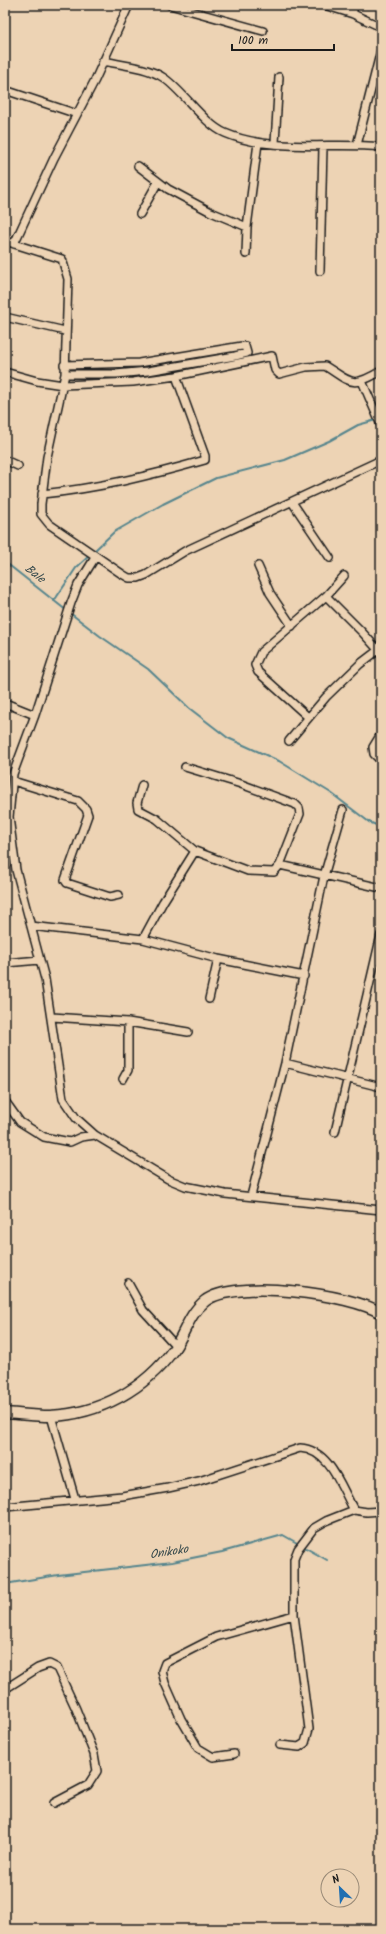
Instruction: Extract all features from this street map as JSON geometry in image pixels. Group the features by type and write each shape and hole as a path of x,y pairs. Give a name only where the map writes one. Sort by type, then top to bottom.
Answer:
{"main road":[{"path":"5,1412 51,1416 90,1409 115,1400 142,1382 176,1346 195,1310 212,1296 231,1291 262,1290 345,1299 367,1306 381,1314"}],"street":[{"path":"14,244 47,170 95,80 129,5"},
{"path":"170,5 262,31"},
{"path":"324,5 353,14 381,27"},
{"path":"353,5 353,14"},
{"path":"358,145 362,119 381,50"},
{"path":"103,61 146,71 163,78 219,130 258,144 275,143 323,147 358,145 381,147"},
{"path":"275,143 279,77"},
{"path":"5,90 77,114"},
{"path":"246,254 247,227 258,144"},
{"path":"320,271 323,147"},
{"path":"138,166 168,189 211,212 247,227"},
{"path":"140,214 158,182"},
{"path":"5,241 62,259 68,279 65,331 65,374 47,457 41,514 49,524 129,578 138,578 146,575 185,551 381,460"},
{"path":"5,317 65,331"},
{"path":"64,365 139,363 242,346 245,346 247,351 247,353 235,356 148,371 116,374 65,374"},
{"path":"5,372 37,381 63,385 133,382 176,376 272,356 275,370 279,374 306,367 325,366 349,382 362,381 381,371"},
{"path":"42,494 74,491 136,479 205,460 205,456 176,376"},
{"path":"362,381 381,425"},
{"path":"5,460 18,466"},
{"path":"292,502 330,558"},
{"path":"93,554 71,603 35,715 13,777 7,816 16,870 46,979 52,1018 56,1061 63,1100 76,1118 95,1135 168,1179 185,1186 251,1196 381,1210"},
{"path":"258,566 270,593 292,626"},
{"path":"308,717 258,672 256,665 261,652 326,596 344,576"},
{"path":"289,741 326,697 380,650 326,596"},
{"path":"5,703 35,715"},
{"path":"381,734 373,747 374,754 381,761"},
{"path":"142,785 137,803 138,809 157,819 195,851 248,871 274,872 280,866 300,814 299,808 295,804 241,784 186,767"},
{"path":"5,772 13,777 78,800 82,804 88,815 65,880 67,883 110,897 119,895"},
{"path":"251,1196 285,1063 324,876 343,810"},
{"path":"143,939 163,902 195,851"},
{"path":"280,866 381,888"},
{"path":"31,926 143,939 218,959 304,976"},
{"path":"335,1132 381,935"},
{"path":"209,999 218,959"},
{"path":"5,963 40,960"},
{"path":"52,1018 128,1022 188,1032"},
{"path":"124,1079 128,1070 128,1022"},
{"path":"285,1063 347,1080 381,1087"},
{"path":"5,1102 20,1122 44,1137 70,1142 81,1137 95,1135"},
{"path":"128,1283 143,1310 176,1346"},
{"path":"51,1416 75,1499"},
{"path":"5,1507 75,1499 122,1496 199,1481 300,1448 315,1452 328,1463 354,1510"},
{"path":"280,1745 298,1747 305,1743 309,1729 294,1615 294,1568 298,1549 314,1528 326,1521 354,1510 381,1512"},
{"path":"234,1754 213,1757 194,1742 180,1719 165,1683 162,1671 165,1663 216,1637 294,1615"},
{"path":"5,1689 38,1668 49,1664 57,1668 76,1709 94,1754 97,1771 88,1785 54,1803"}],"waterway":[{"path":"93,552 114,532 163,504 216,478 285,460 329,441 358,425 376,420"},
{"path":"54,601 76,568 90,555"},
{"name":"Bale","path":"5,562 67,611"},
{"path":"70,613 148,669 189,708 228,738 279,761 331,793 369,822 381,827"},
{"name":"Onikoko","path":"5,1584 58,1575 172,1562 222,1552 283,1535 327,1560"}]}
